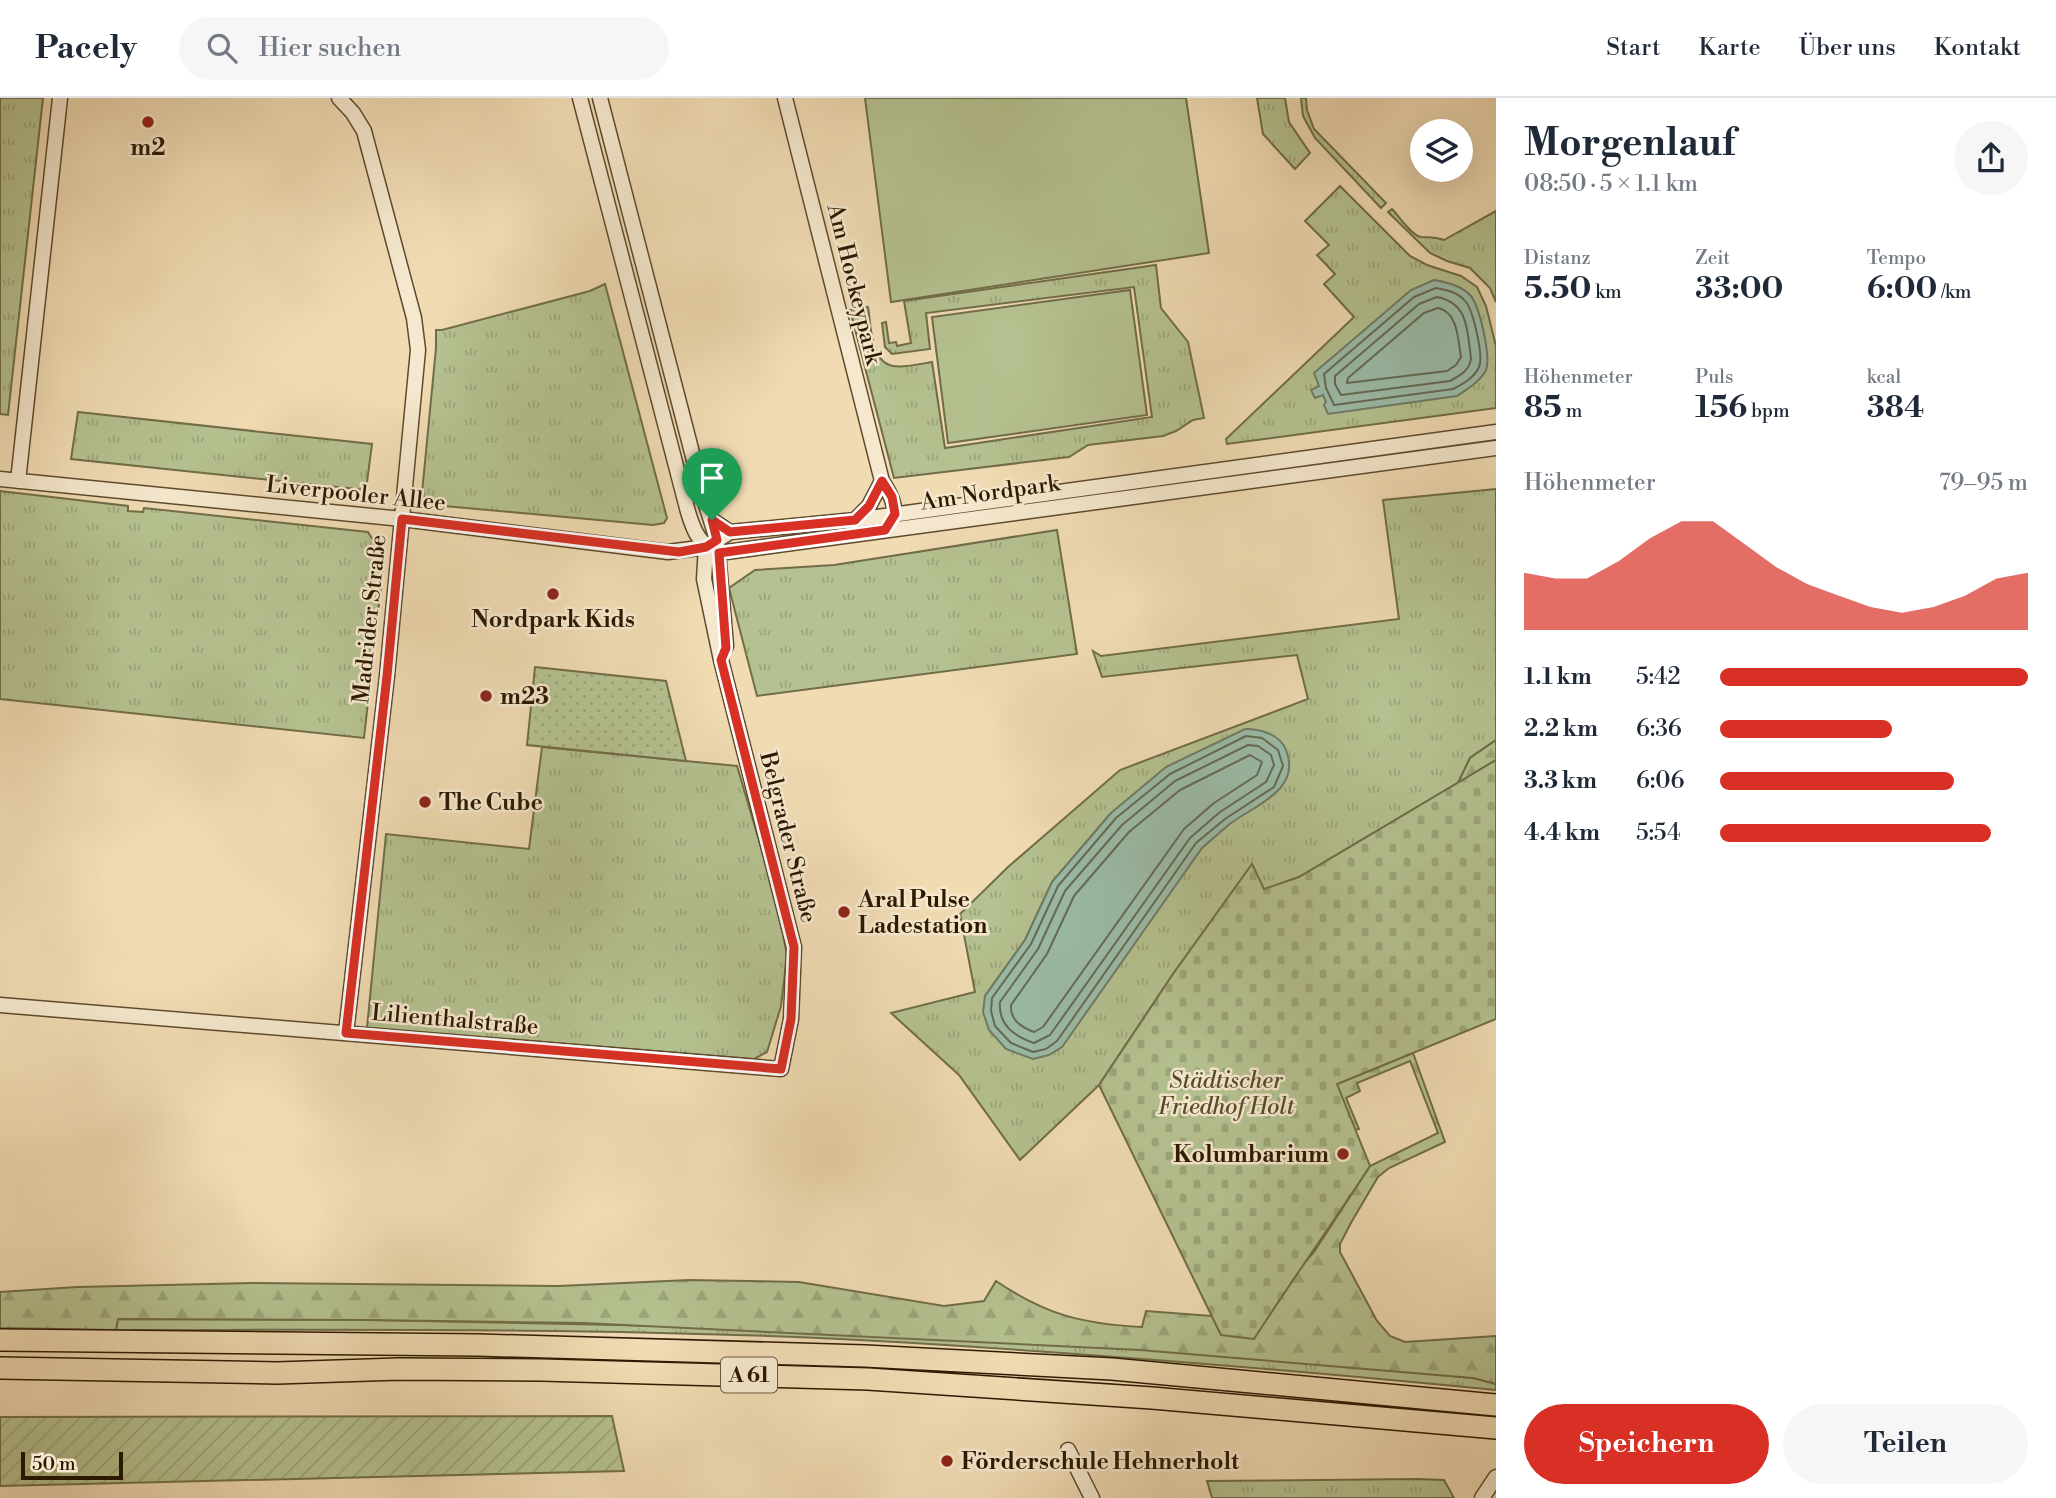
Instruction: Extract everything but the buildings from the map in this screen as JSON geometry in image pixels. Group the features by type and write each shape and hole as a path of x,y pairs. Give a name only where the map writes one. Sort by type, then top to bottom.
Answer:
{"highway":[{"name":"A 61","path":"0,1340 478,1345 866,1356 1112,1369 1496,1405"},
{"name":"A 61","path":"0,1368 276,1373 399,1369 541,1370 868,1378 1152,1398 1496,1428"}],"street":[{"path":"18,481 60,98"},
{"name":"Madrider Straße","path":"339,98 354,113 364,131 417,330 418,350 390,654 346,1033"},
{"path":"580,98 688,512 695,533 718,543"},
{"path":"600,98 703,495 718,543"},
{"name":"Am Hockeypark","path":"785,98 882,481 892,497 895,514"},
{"name":"Am Nordpark","path":"718,543 895,514 1496,432"},
{"name":"Am Nordpark","path":"718,543 885,530 1496,448"},
{"name":"Liverpooler Allee","path":"0,479 402,519 679,552 718,543"},
{"path":"855,520 869,506 882,481"},
{"path":"885,530 895,514"},
{"name":"Belgrader Straße","path":"718,543 704,579 721,660 794,947 791,1019 781,1069"},
{"name":"Belgrader Straße","path":"718,543 726,648 721,660"},
{"path":"679,552 694,560 704,579"},
{"name":"Lilienthalstraße","path":"0,1005 781,1069"},
{"path":"1068,1450 1092,1498"},
{"path":"1483,1496 1496,1477"}],"green space":[{"path":"0,98 43,98 8,415 0,414"},
{"path":"865,98 1186,98 1209,253 891,302"},
{"path":"1257,98 1285,98 1289,122 1310,153 1295,169 1263,134"},
{"path":"1301,98 1306,98 1314,129 1386,203 1381,208 1315,138 1303,116"},
{"path":"1340,186 1410,256 1427,265 1461,276 1477,287 1486,306 1496,346 1496,408 1227,444 1226,439 1354,317 1324,284 1335,274 1317,255 1329,245 1305,221"},
{"path":"1392,209 1417,236 1444,240 1496,211 1496,302 1490,288 1470,268 1430,253 1388,212"},
{"path":"1156,265 1161,308 1188,342 1204,418 1193,420 1163,436 1088,445 1069,457 894,478 850,310 868,307 873,341 885,363 902,366 932,362 945,448 1152,417 1134,287 926,313 930,349 892,354 885,347 882,323 886,322 889,343 896,342 897,346 911,343 904,301"},
{"path":"605,284 667,518 664,523 653,525 433,505 427,502 422,493 436,330 590,291"},
{"path":"1130,290 1147,415 948,443 932,317"},
{"path":"78,412 372,444 366,490 71,459"},
{"path":"1496,489 1496,740 1470,758 1458,783 1299,877 1264,890 1252,865 1173,974 1099,1085 1020,1160 959,1075 891,1013 975,992 960,914 1008,867 1120,770 1308,699 1297,655 1102,677 1093,651 1101,656 1399,619 1383,500","holes":["1111,813 1229,824 1202,848 1178,880 985,996 1025,940 1052,882"]},
{"path":"0,491 128,506 128,511 143,512 144,508 368,532 384,558 364,738 0,699"},
{"path":"1057,530 1077,654 757,696 729,588 755,570 834,565"},
{"path":"535,667 666,681 686,761 527,745"},
{"path":"1496,740 1496,760 1458,783 1470,758"},
{"path":"542,747 737,766 778,905 787,956 781,1006 767,1052 754,1059 367,1028 386,834 529,849"},
{"name":"Städtischer Friedhof Holt","path":"1496,760 1496,1019 1337,1084 1370,1166 1254,1339 1221,1335 1099,1085 1173,974 1252,864 1264,889 1299,877"},
{"path":"1413,1053 1445,1142 1389,1168 1378,1177 1340,1244 1340,1252 1377,1321 1390,1336 1405,1342 1496,1336 1496,1384 1473,1378 1140,1350 583,1323 118,1319 116,1330 0,1328 0,1292 77,1287 253,1283 559,1286 689,1280 799,1282 944,1306 984,1301 996,1281 1049,1310 1101,1323 1142,1327 1146,1311 1212,1316 1301,1267 1314,1252 1370,1166 1438,1133 1410,1061 1357,1083 1360,1091 1346,1098 1359,1129 1354,1130 1337,1084"},
{"path":"117,1319 370,1320 869,1330 1232,1356 1473,1378 1496,1384 1496,1390 1133,1358 914,1343 715,1334 515,1330 116,1330"},
{"path":"612,1416 624,1471 0,1486 0,1417"},
{"path":"1444,1480 1454,1498 1212,1498 1207,1481"}],"water":[{"path":"1434,280 1462,289 1474,301 1486,343 1487,363 1483,374 1457,396 1328,414 1323,395 1315,398 1311,390 1319,386 1314,373 1411,290"},
{"path":"1245,729 1269,734 1283,745 1289,764 1288,775 1282,785 1264,802 1231,823 1202,848 1062,1047 1049,1055 1033,1059 1006,1049 989,1030 983,1012 985,996 1025,940 1052,882 1111,813 1166,767"}],"place":[{"name":"m2","path":"148,122"},
{"name":"Nordpark Kids","path":"553,594"},
{"name":"m23","path":"486,696"},
{"name":"The Cube","path":"425,802"},
{"name":"Aral Pulse Ladestation","path":"844,912"},
{"name":"Kolumbarium","path":"1343,1154"},
{"name":"Förderschule Hehnerholt","path":"947,1461"}],"route":[{"path":"882,481 892,497 895,514 885,530 719,553 726,648 721,660 794,947 791,1019 781,1069 346,1033 402,519 668,552 706,547 717,540 712,520 721,528 738,532 855,520 874,499 882,481"}]}
